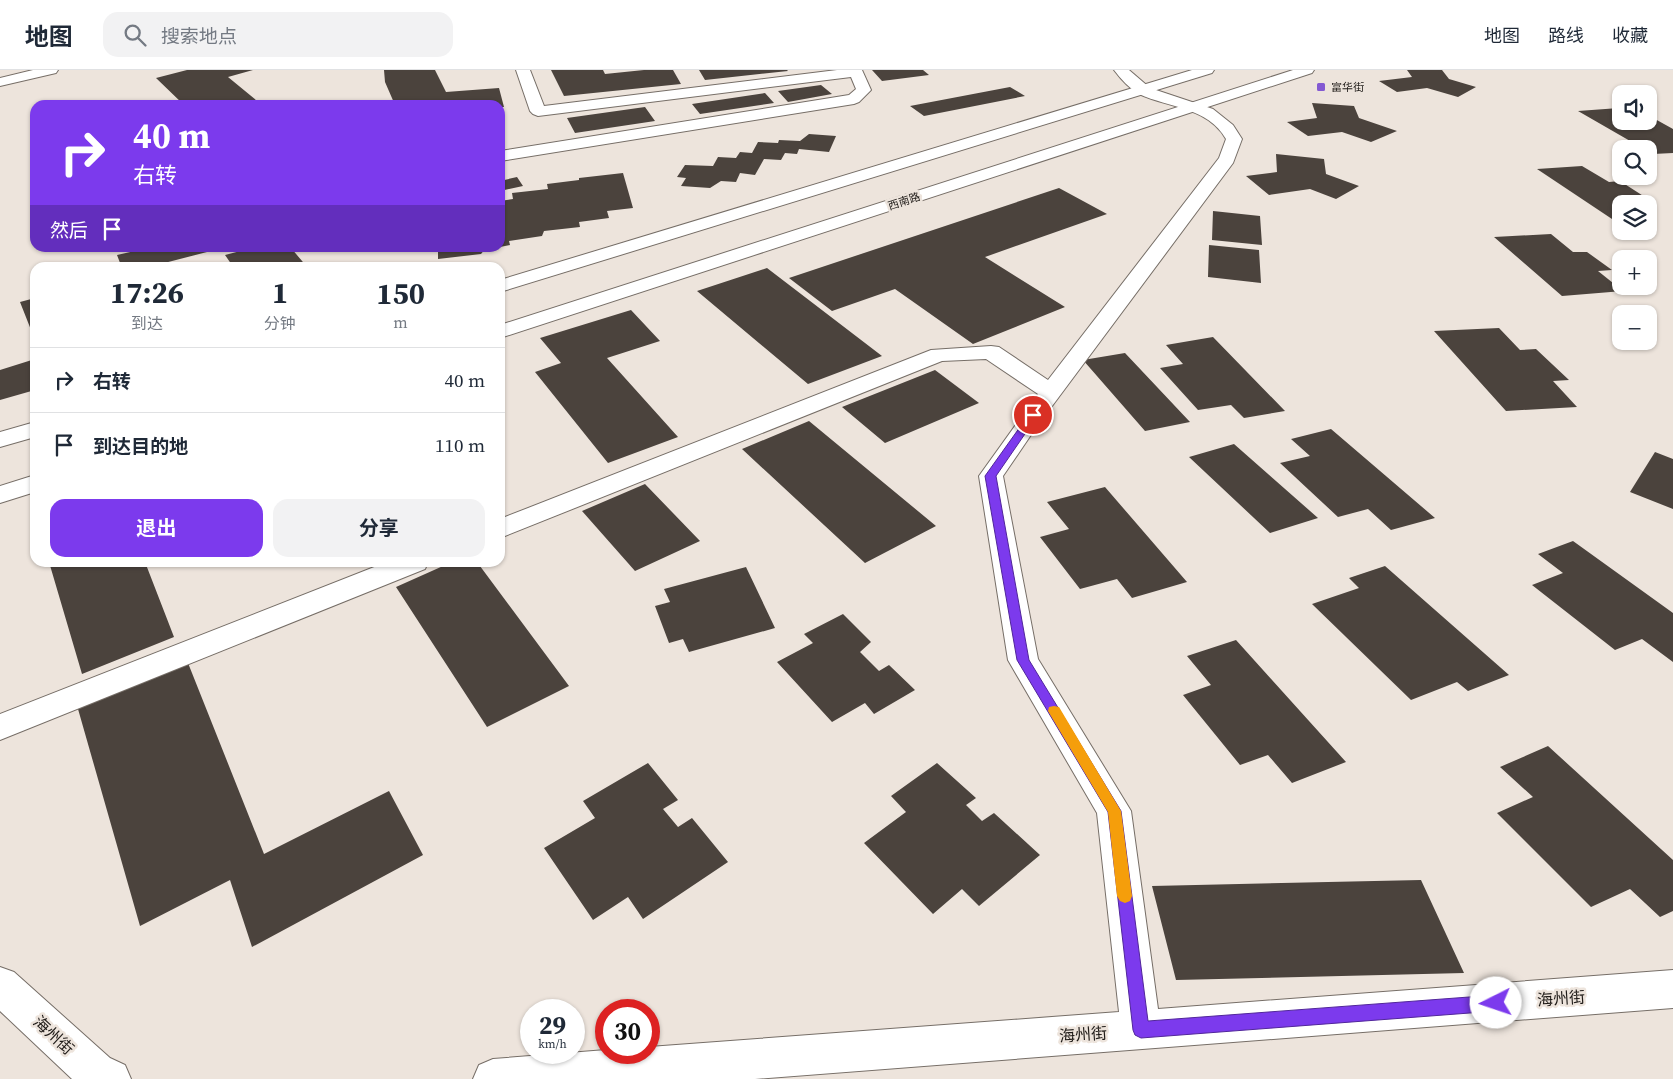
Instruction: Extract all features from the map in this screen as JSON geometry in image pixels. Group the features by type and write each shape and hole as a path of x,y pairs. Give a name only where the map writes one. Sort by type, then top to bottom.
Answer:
{"street":[{"path":"0,82 32,72 51,70"},
{"path":"505,155 854,99 864,90 856,72 538,111 523,70"},
{"path":"1121,70 1142,90 1210,113 1230,129 1234,139 1228,159 1050,392 991,476 1023,660 1114,811 1141,1030"},
{"path":"505,284 1207,70"},
{"name":"西南路","path":"505,330 1308,70"},
{"path":"687,77 697,92"},
{"path":"839,183 880,209"},
{"path":"505,527 939,355 990,352 1050,392"},
{"path":"0,440 30,431"},
{"path":"0,495 30,485"},
{"path":"0,727 402,567"},
{"name":"海州街","path":"0,985 100,1077 111,1079"},
{"name":"海州街","path":"492,1079 1673,989"}],"building":[{"path":"187,70 253,70 228,77 256,100 179,100 156,78"},
{"path":"384,70 435,70 446,92 499,88 502,100 393,100 385,82"},
{"path":"551,70 603,70 605,74 644,70 673,70 681,84 564,96"},
{"path":"699,70 787,70 788,71 705,80"},
{"path":"872,70 923,70 929,75 882,81"},
{"path":"1407,70 1442,70 1449,79 1476,87 1458,97 1427,88 1397,92 1379,81 1412,77"},
{"path":"821,85 832,94 788,102 778,91"},
{"path":"1010,87 1025,96 924,116 910,106"},
{"path":"765,93 774,103 700,114 692,104"},
{"path":"1312,103 1354,106 1359,118 1397,131 1371,142 1342,132 1308,136 1287,122 1317,118"},
{"path":"645,107 655,121 575,133 567,118"},
{"path":"1612,109 1612,130 1657,130 1657,120 1673,129 1673,153 1657,154 1657,140 1628,140 1578,111"},
{"path":"809,134 836,136 829,152 799,149 797,154 785,153 781,160 764,159 755,175 740,173 736,182 721,181 710,188 681,186 686,178 677,177 685,165 713,166 718,157 736,158 740,152 752,153 758,142 800,141"},
{"path":"1276,154 1324,159 1326,174 1359,186 1336,199 1310,189 1269,195 1246,176 1277,172"},
{"path":"1582,166 1609,182 1612,182 1612,185 1626,185 1642,195 1612,195 1612,219 1537,169"},
{"path":"623,173 633,208 607,211 609,218 579,222 580,227 544,231 542,236 509,241 510,245 505,246 505,200 513,199 512,193 548,189 547,184 579,180 579,178"},
{"path":"517,177 523,186 505,190 505,180"},
{"path":"1059,188 1107,214 985,257 1065,307 973,344 895,289 832,311 789,278"},
{"path":"1213,211 1260,216 1262,245 1212,240"},
{"path":"1551,234 1573,252 1587,252 1612,270 1598,271 1612,282 1612,292 1562,296 1494,237"},
{"path":"1209,245 1259,250 1261,283 1208,277"},
{"path":"130,252 207,252 168,262 120,262 117,255"},
{"path":"237,252 294,252 303,262 230,262 225,255"},
{"path":"438,252 483,252 481,254 438,259"},
{"path":"767,268 882,356 808,384 697,291"},
{"path":"30,299 30,327 20,302"},
{"path":"631,310 660,341 607,358 678,437 608,463 535,372 561,363 540,338"},
{"path":"1499,328 1520,350 1536,349 1569,380 1553,381 1577,407 1506,411 1434,331"},
{"path":"1213,337 1285,411 1244,418 1231,405 1198,410 1160,368 1183,364 1166,345"},
{"path":"1125,353 1190,422 1145,431 1083,360"},
{"path":"30,361 30,391 0,400 0,370"},
{"path":"935,370 979,403 885,443 842,407"},
{"path":"809,421 936,526 865,563 742,449"},
{"path":"1331,429 1435,518 1391,530 1368,509 1338,517 1280,463 1310,456 1291,439"},
{"path":"1234,444 1318,518 1270,533 1189,457"},
{"path":"1655,452 1673,459 1673,509 1630,492"},
{"path":"645,484 700,541 635,571 582,511"},
{"path":"1105,487 1187,582 1132,598 1117,579 1080,589 1040,537 1069,529 1047,502"},
{"path":"1573,541 1673,613 1673,662 1642,639 1615,650 1532,585 1563,573 1538,554"},
{"path":"1385,566 1509,675 1468,691 1457,682 1411,700 1312,604 1359,588 1349,578"},
{"path":"50,567 147,567 174,637 82,674"},
{"path":"441,567 481,567 569,686 487,727 396,587"},
{"path":"746,567 775,628 689,652 683,639 669,643 655,606 670,602 664,589"},
{"path":"843,614 871,642 860,652 879,671 889,665 915,690 874,714 865,703 832,722 777,662 813,643 804,634"},
{"path":"1236,640 1346,762 1292,783 1268,755 1240,765 1183,695 1211,685 1187,656"},
{"path":"188,663 264,854 389,791 423,855 252,947 230,880 140,926 78,709"},
{"path":"1548,746 1673,860 1673,911 1660,917 1630,889 1591,907 1497,813 1533,797 1500,767"},
{"path":"648,763 678,800 663,809 678,827 692,818 728,862 643,919 628,897 593,920 544,848 595,818 583,801"},
{"path":"937,763 976,798 966,805 982,821 994,813 1040,855 979,906 962,889 933,914 864,843 906,812 891,796"},
{"path":"1421,880 1464,973 1176,980 1152,886"}],"slow traffic":[{"path":"1054,711 1114,811 1125,896"}],"place":[{"name":"富华街","path":"1321,87"}],"route":[{"path":"1033,415 991,476 1023,660 1114,811 1141,1030 1496,1003"}]}
